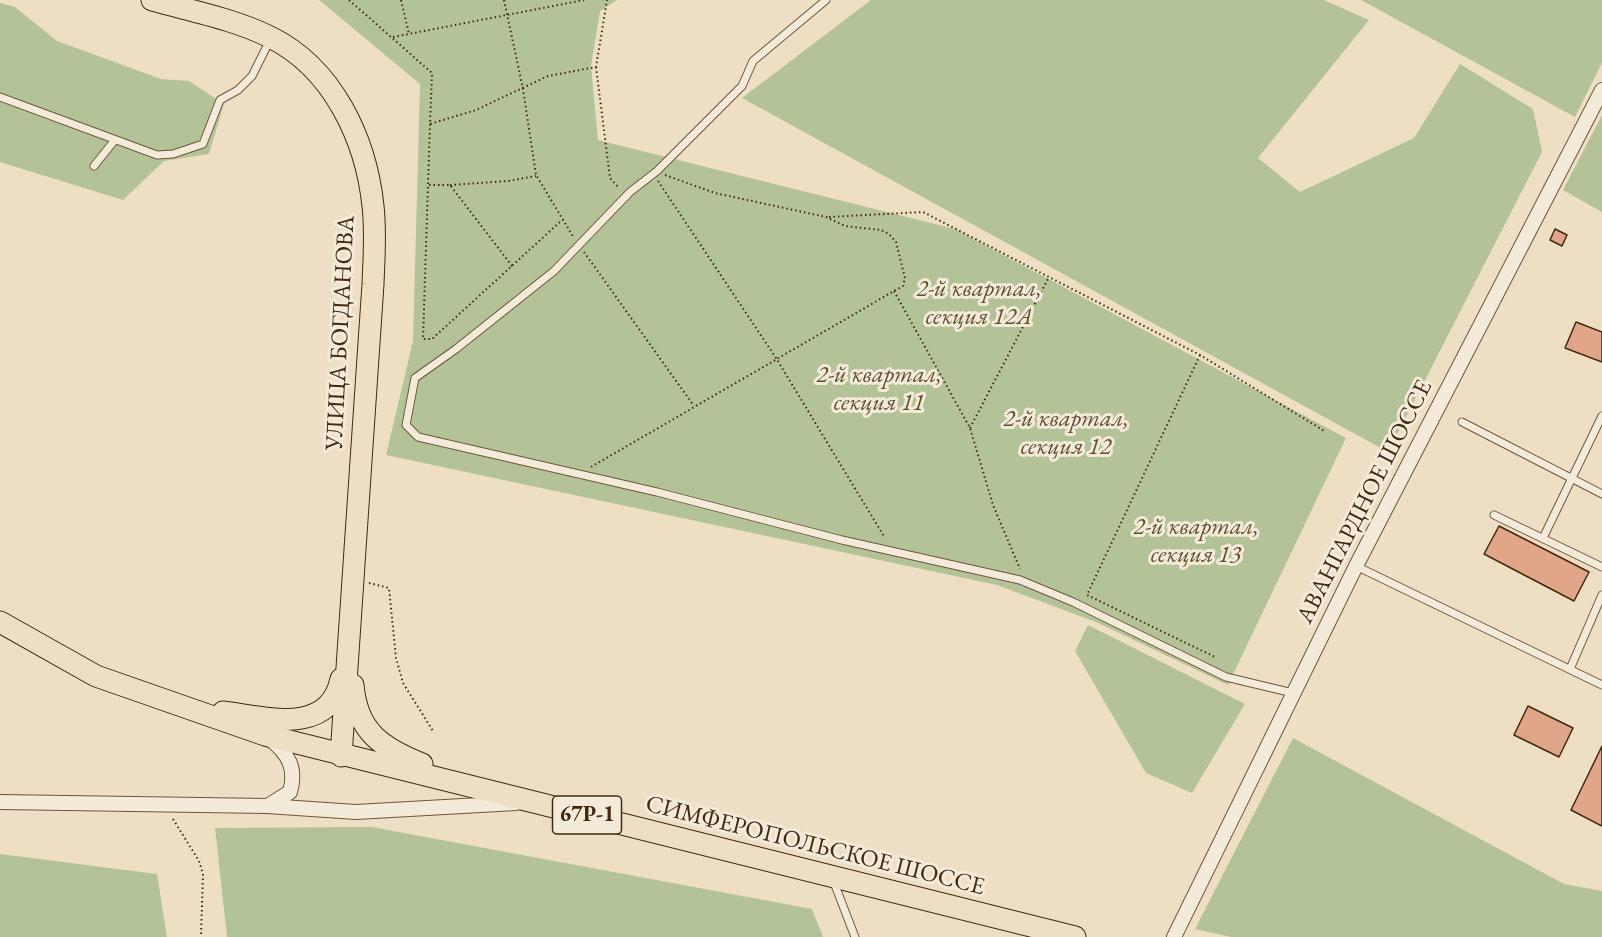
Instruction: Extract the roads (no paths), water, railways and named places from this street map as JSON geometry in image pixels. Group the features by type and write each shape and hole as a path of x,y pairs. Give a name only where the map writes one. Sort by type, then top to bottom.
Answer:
{"main road":[{"name":"УЛИЦА БОГДАНОВА","path":"152,0 236,24 271,37 300,57 314,69 344,110 363,157 374,208 373,284 341,756"},
{"name":"СИМФЕРОПОЛЬСКОЕ ШОССЕ","path":"0,622 96,676 265,735 341,756 1075,937"},
{"path":"183,708 274,720 296,720 317,714 332,703 339,686 349,637"},
{"path":"349,637 357,709 370,734 382,745 399,755 490,791"}],"street":[{"name":"АВАНГАРДНОЕ ШОССЕ","path":"1174,937 1356,566 1602,90"},
{"path":"265,735 291,760 294,778 290,792 267,806"},
{"path":"0,802 267,806 356,812 535,802"}],"lane":[{"path":"826,0 753,61 742,86 656,173 630,192 554,271 456,349 415,378 406,425 418,437 657,492 842,540 1026,583 1082,606 1226,677 1293,693"},
{"path":"0,97 157,155 203,144 220,100 238,90 252,76 271,37"},
{"path":"94,166 114,141"},
{"path":"1543,538 1602,416"},
{"path":"1462,422 1602,494"},
{"path":"1494,515 1602,567"},
{"path":"1356,566 1602,685"},
{"path":"1570,669 1602,595"},
{"path":"832,878 855,937"}],"park label":[{"name":"2-й квартал, секция 12А","path":"979,303"},
{"name":"2-й квартал, секция 11","path":"879,389"},
{"name":"2-й квартал, секция 12","path":"1066,433"},
{"name":"2-й квартал, секция 13","path":"1196,541"}]}
